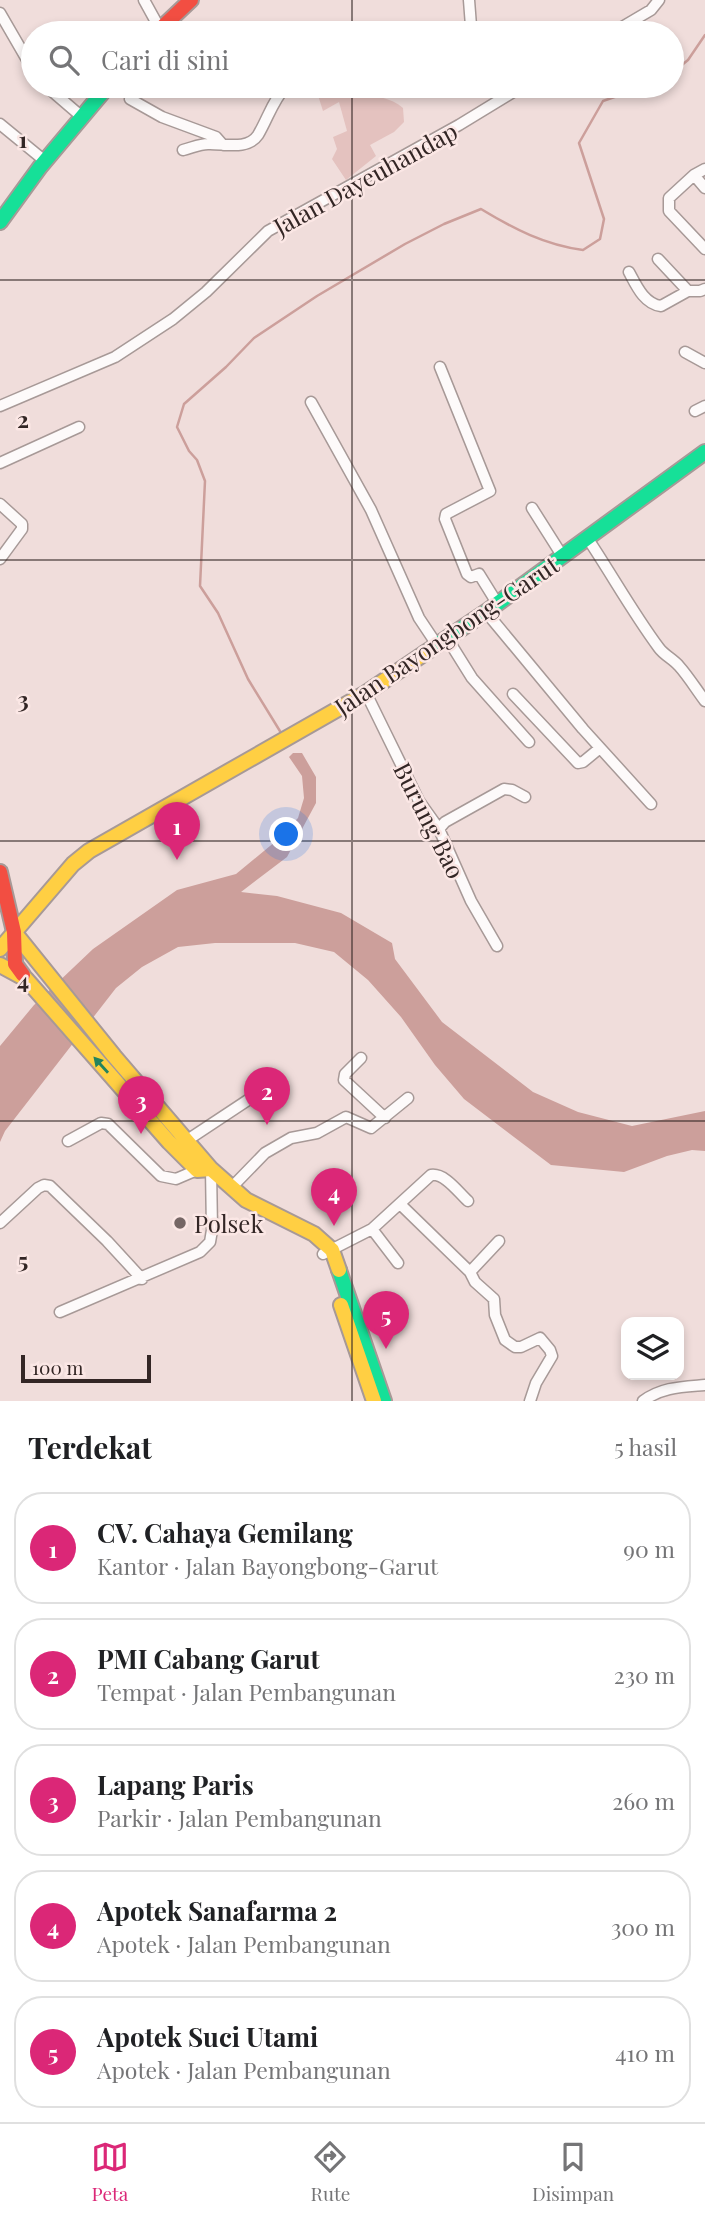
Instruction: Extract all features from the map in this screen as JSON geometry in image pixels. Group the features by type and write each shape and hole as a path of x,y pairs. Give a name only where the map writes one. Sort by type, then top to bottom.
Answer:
{"main road":[{"path":"169,21 191,0"},
{"path":"0,222 45,161 98,98"},
{"name":"Jalan Bayongbong-Garut","path":"0,949 73,864 89,850 366,693 492,608 705,452"},
{"path":"0,873 14,932 15,964 42,998 204,1169 253,1204 314,1234 326,1249 384,1401"},
{"path":"14,932 186,1141 204,1169"},
{"path":"0,965 26,979"},
{"path":"326,1249 374,1401"}],"street":[{"path":"144,0 153,21"},
{"path":"469,0 471,21"},
{"path":"632,21 651,10 659,0"},
{"path":"0,13 21,49"},
{"path":"60,98 82,117"},
{"path":"183,150 206,144 244,144 255,138 276,98"},
{"name":"Jalan Dayeuhandap","path":"0,406 115,357 173,319 206,292 268,231 503,98"},
{"path":"130,99 162,117 216,137 223,145"},
{"path":"0,124 45,161"},
{"path":"705,169 694,175 669,198 669,211 705,249"},
{"path":"694,175 705,188"},
{"path":"658,260 688,291"},
{"path":"629,272 641,294 657,306 688,291 705,289"},
{"path":"685,352 705,363"},
{"path":"440,368 490,491 446,514 445,519 467,574 471,577 479,574 492,608 533,671 651,804"},
{"path":"311,402 371,510 419,618 529,741"},
{"path":"0,463 79,427"},
{"path":"0,504 22,524 22,529 0,559"},
{"path":"532,508 562,557"},
{"path":"588,539 655,643 701,688 705,701"},
{"name":"Burung Bao","path":"366,693 419,801 439,829 471,901 497,946"},
{"path":"513,694 578,763 600,748"},
{"path":"439,829 445,822 504,789 525,797"},
{"path":"361,1058 345,1074 344,1080 385,1118"},
{"path":"186,1141 260,1092"},
{"path":"231,1188 265,1153 291,1138 317,1133 346,1117 371,1128 408,1098"},
{"path":"60,1312 200,1252 210,1242 212,1230 204,1169 176,1179 161,1176 108,1124 101,1123 68,1141"},
{"path":"326,1249 372,1228 431,1175 437,1174 468,1201"},
{"path":"0,1223 38,1188 50,1186 142,1279"},
{"path":"400,1205 470,1272 475,1282 494,1299 495,1315 505,1340 515,1347 521,1347 540,1338 550,1350 552,1356 536,1382 530,1401"},
{"path":"372,1228 398,1263"},
{"path":"470,1272 499,1241"},
{"path":"643,1401 658,1392 673,1388 705,1385"}],"shaded area":[{"path":"319,98 383,98 403,108 404,122 394,132 370,145 376,156 346,180 332,159 337,149 333,137 347,131 339,102 323,111"},
{"path":"293,753 302,753 316,777 316,803 287,857 241,892 277,896 341,913 392,943 395,959 442,1022 533,1092 578,1112 632,1126 705,1111 705,1151 692,1150 667,1156 624,1172 551,1165 464,1099 435,1065 401,1017 368,980 334,952 295,943 215,943 178,947 142,967 116,988 5,1131 0,1142 0,1046 34,1005 93,949 177,890 236,874 276,841 298,818 304,798 302,776 289,757"}],"waterway":[{"path":"684,63 705,35"},
{"path":"283,736 248,679 218,613 200,586 205,481 197,460 189,451 177,427 184,404 254,338 317,296 405,244 481,209 518,229 556,244 583,250 600,239 604,219 579,143 603,101 612,98"}],"traffic: fast":[{"path":"0,222 40,167 98,98"},
{"path":"425,653 486,612 705,452"},
{"path":"339,1270 384,1401"}],"traffic: slow":[{"path":"0,949 73,864 89,851 366,693 425,653"},
{"path":"14,932 114,1056 211,1169 246,1200 314,1234 332,1250 339,1270"},
{"path":"0,965 26,979 169,1142 197,1170 211,1169"},
{"path":"341,1305 374,1401"}],"traffic: jam":[{"path":"169,21 191,0"},
{"path":"0,872 14,932 15,964 23,975"}],"place":[{"name":"CV. Cahaya Gemilang","path":"177,860"},
{"name":"PMI Cabang Garut","path":"267,1125"},
{"name":"Lapang Paris","path":"141,1134"},
{"name":"Polsek","path":"180,1223"},
{"name":"Apotek Sanafarma 2","path":"334,1226"},
{"name":"Apotek Suci Utami","path":"386,1349"}]}
